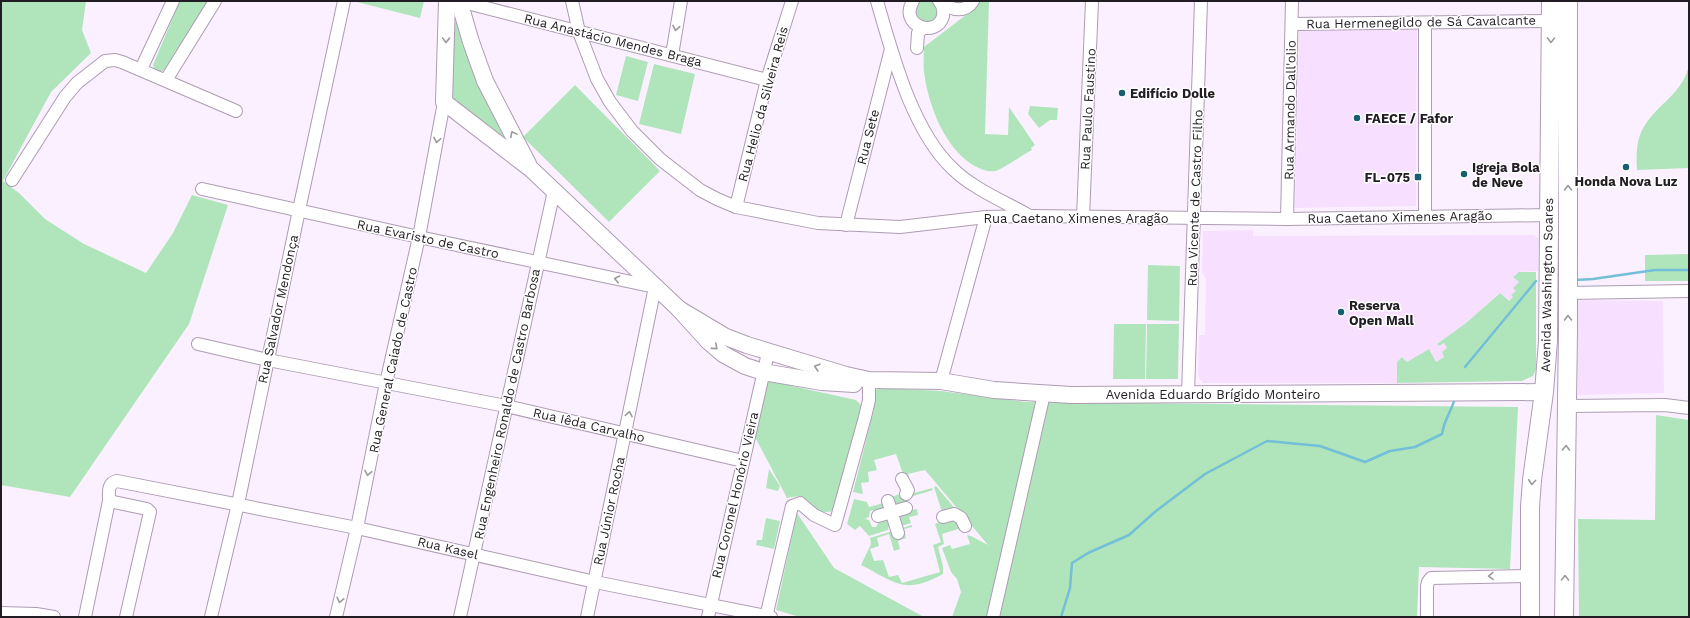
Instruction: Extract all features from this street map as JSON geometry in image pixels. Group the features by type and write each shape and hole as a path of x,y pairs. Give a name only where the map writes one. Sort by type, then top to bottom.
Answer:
{"highway":[{"name":"Avenida Washington Soares","path":"1530,617 1532,480 1544,392 1548,341 1551,1"},
{"name":"Avenida Washington Soares","path":"1564,617 1567,293 1572,3"}],"main road":[{"path":"444,102 447,1"},
{"path":"459,1 471,42 485,81 531,169"},
{"name":"Avenida Eduardo Brígido Monteiro","path":"444,102 531,169 679,309 709,342 723,354 745,366 763,372 822,382 941,381 994,390 1071,395 1544,392"},
{"name":"Avenida Eduardo Brígido Monteiro","path":"679,309 726,336 768,352 846,375 874,381"}],"street":[{"path":"141,69 173,1"},
{"path":"166,80 215,1"},
{"name":"Rua Salvador Mendonça","path":"211,617 238,504 298,210 344,1"},
{"name":"Rua Anastácio Mendes Braga","path":"459,1 766,80"},
{"name":"Rua Caetano Ximenes Aragão","path":"572,1 579,32 597,78 610,102 632,132 660,159 700,190 736,207 818,223 900,227 986,217 1029,216 1287,219 1549,215"},
{"path":"672,55 681,1"},
{"name":"Rua Helio da Silveira Reis","path":"736,207 766,80 792,1"},
{"path":"877,1 891,49 919,121 941,156 952,169 963,178 1029,216"},
{"path":"913,1 910,7 910,18 913,22 923,28 929,28 939,23 961,9 966,8 973,1"},
{"path":"939,1 943,8 944,14 939,23"},
{"path":"944,1 950,7 961,9"},
{"name":"Rua Paulo Faustino","path":"1083,217 1092,1"},
{"name":"Rua Vicente de Castro Filho","path":"1188,394 1195,219 1201,1"},
{"name":"Rua Armando Dall'olio","path":"1287,219 1292,1"},
{"name":"Rua Hermenegildo de Sá Cavalcante","path":"1292,24 1551,21"},
{"path":"1424,217 1425,23"},
{"path":"917,48 918,33 923,28"},
{"name":"Rua Sete","path":"846,225 891,49"},
{"path":"12,180 65,97 77,83 99,64 105,61 115,60 141,69 236,111"},
{"name":"Rua General Caiado de Castro","path":"336,617 357,528 386,383 419,237 444,102"},
{"name":"Rua Evaristo de Castro","path":"202,189 655,287"},
{"name":"Rua Engenheiro Ronaldo de Castro Barbosa","path":"460,617 554,191"},
{"path":"941,381 986,217"},
{"name":"Rua Júnior Rocha","path":"586,617 655,287"},
{"path":"1567,293 1689,291"},
{"name":"Rua Iêda Carvalho","path":"198,344 268,360 506,406 743,461"},
{"name":"Rua Coronel Honório Vieira","path":"708,617 768,352"},
{"path":"767,617 791,508 794,504 800,503 814,516 835,525 874,381"},
{"path":"993,617 1044,394"},
{"path":"1567,406 1665,406 1689,408"},
{"name":"Rua Kasel","path":"109,501 111,484 114,481 124,482 357,528 594,582 711,604 767,617"},
{"path":"85,617 109,501 146,509 150,512 126,617"},
{"path":"890,506 898,533"},
{"path":"878,516 890,506 906,508"},
{"path":"943,517 954,514 961,518 965,526"},
{"path":"1427,617 1427,586 1431,578 1530,576"},
{"path":"1,613 54,617"}],"shaded area":[{"name":"FAECE / Fafor","path":"1417,29 1416,206 1295,208 1299,30"},
{"name":"Reserva Open Mall","path":"1253,230 1253,236 1534,235 1538,238 1538,271 1519,272 1519,282 1516,291 1511,295 1513,297 1508,302 1499,293 1466,323 1438,344 1439,346 1444,343 1447,349 1444,357 1436,362 1407,362 1403,357 1397,362 1397,383 1203,383 1199,378 1198,372 1199,335 1205,335 1206,278 1202,273 1203,231"},
{"path":"1577,300 1663,301 1664,393 1578,395"}],"green space":[{"path":"926,0 934,3 937,11 934,19 926,22 918,19 915,11 918,3"},
{"path":"1,1 86,1 82,30 91,53 51,92 3,181 19,193 45,219 84,244 146,273 173,233 192,195 228,205 189,324 70,497 1,485"},
{"path":"180,1 208,1 164,70 160,72 155,71 153,65"},
{"path":"353,1 424,1 420,18"},
{"path":"979,1 989,1 985,134 1008,135 1009,107 1035,145 1031,148 1032,150 995,171 980,169 970,163 958,153 950,143 943,132 933,109 926,84 924,69 924,47 971,11"},
{"path":"454,23 457,23 513,147 455,102 453,98"},
{"path":"626,56 648,62 638,101 616,95"},
{"path":"654,64 695,74 681,134 639,124"},
{"path":"1689,65 1689,168 1637,170 1637,147 1642,130 1651,117 1682,83"},
{"path":"575,85 660,171 609,222 523,137"},
{"path":"1030,106 1058,108 1057,120 1050,120 1039,128 1028,114"},
{"path":"1689,254 1689,281 1645,281 1645,255"},
{"path":"1148,265 1180,266 1179,321 1147,320"},
{"path":"1519,272 1536,272 1536,369 1533,376 1522,381 1397,383 1397,362 1402,357 1407,362 1429,349 1436,362 1444,357 1442,352 1447,348 1444,343 1439,346 1437,344 1466,323 1500,293 1509,301 1513,297 1511,295 1516,291 1513,288 1519,282 1513,277"},
{"path":"1114,324 1146,324 1145,379 1113,379"},
{"path":"1147,324 1179,324 1178,379 1146,379"},
{"path":"765,380 856,400 861,405 863,409 834,511 824,512 816,510 810,506 805,498 798,496 787,498 755,437"},
{"path":"881,388 941,391 1026,402 1518,407 1510,569 1419,567 1417,617 952,617 961,592 957,579 951,572 942,548 950,545 952,549 970,544 967,535 988,545 925,470 908,474 912,487 908,488 896,454 874,460 877,470 868,472 869,482 861,483 863,494 853,492 874,409 873,398 876,390"},
{"path":"1656,415 1689,420 1689,617 1579,617 1578,519 1655,520"},
{"path":"769,469 780,486 778,491 766,488"},
{"path":"936,486 957,511 943,515 934,487"},
{"path":"932,488 933,490 904,499 906,507 893,510 889,498 913,489 914,493"},
{"path":"854,499 867,502 869,507 887,502 890,512 880,515 874,510 870,511 869,517 865,519 869,520 872,527 876,527 881,518 890,514 893,521 889,525 888,530 869,536 860,526 855,530 847,524"},
{"path":"917,509 918,515 909,517 911,523 898,527 893,514"},
{"path":"797,513 834,568 924,617 800,617 776,610"},
{"path":"953,516 961,528 942,534 944,544 938,547 943,566 943,574 919,584 910,585 892,581 861,565 871,544 870,538 912,525 912,527 904,529 906,538 898,541 900,549 894,551 889,534 877,538 879,546 870,549 874,561 883,560 889,577 898,575 902,583 940,572 933,545 941,542 935,524"},
{"path":"766,518 780,521 774,549 756,545 757,540 762,540"}],"waterway":[{"path":"1575,280 1593,279 1655,270 1689,270"},
{"path":"1465,367 1536,281"},
{"path":"1061,617 1070,588 1072,563 1088,553 1129,535 1156,511 1205,474 1267,441 1320,446 1365,462 1390,451 1415,447 1442,434 1454,401"}],"place":[{"name":"Edifício Dolle","path":"1122,93"},
{"name":"FAECE / Fafor","path":"1357,118"},
{"name":"Honda Nova Luz","path":"1626,167"},
{"name":"Igreja Bola de Neve","path":"1464,174"},
{"name":"FL-075","path":"1418,177"},
{"name":"Reserva Open Mall","path":"1341,312"}]}
